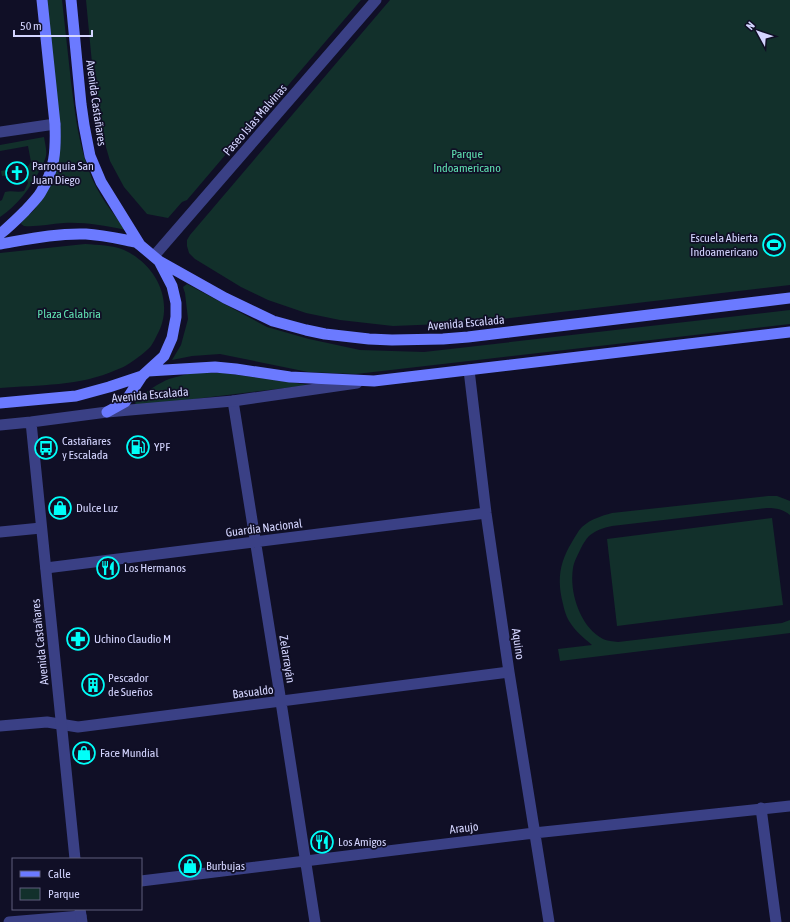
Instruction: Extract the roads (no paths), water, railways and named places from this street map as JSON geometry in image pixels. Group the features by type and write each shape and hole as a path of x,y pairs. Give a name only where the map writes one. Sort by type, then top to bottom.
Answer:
{"main road":[{"path":"0,234 20,217 40,193 50,173 54,159 56,145 55,124 42,0"},
{"name":"Avenida Castañares","path":"71,0 81,104 90,156 101,182 140,245"},
{"path":"0,244 62,234 88,234 136,242 140,245"},
{"name":"Avenida Escalada","path":"140,245 157,259 225,298 273,320 325,334 369,339 392,340 455,338 790,298"},
{"path":"106,412 124,402 145,373 164,356 172,338 176,317 176,303 172,286 157,259"},
{"name":"Avenida Escalada","path":"145,373 214,367 290,377 374,381 790,332"},
{"path":"0,403 76,396 109,387 145,373"}],"street":[{"name":"Paseo Islas Malvinas","path":"157,259 376,0"},
{"path":"0,132 55,124"},
{"name":"Aquino","path":"469,370 486,513 509,672 549,922"},
{"name":"Avenida Escalada","path":"0,425 106,412 233,401 374,381"},
{"name":"Zelarrayán","path":"233,401 315,922"},
{"name":"Avenida Castañares","path":"31,422 75,858"},
{"name":"Guardia Nacional","path":"46,568 486,513"},
{"path":"0,532 41,528"},
{"name":"Basualdo","path":"0,726 48,722 78,726 281,702 509,672"},
{"name":"Araujo","path":"142,881 534,833 790,806"},
{"path":"760,808 776,922"},
{"path":"9,922 81,916"}],"place":[{"name":"Parroquia San Juan Diego","path":"17,173"},
{"name":"Escuela Abierta Indoamericano","path":"774,245"},
{"name":"YPF","path":"138,447"},
{"name":"Castañares y Escalada","path":"46,448"},
{"name":"Dulce Luz","path":"60,508"},
{"name":"Los Hermanos","path":"108,568"},
{"name":"Uchino Claudio M","path":"78,639"},
{"name":"Pescador de Sueños","path":"93,685"},
{"name":"Face Mundial","path":"84,753"},
{"name":"Los Amigos","path":"322,842"},
{"name":"Burbujas","path":"190,866"}],"park label":[{"name":"Parque Indoamericano","path":"467,161"},
{"name":"Plaza Calabria","path":"69,314"}]}
